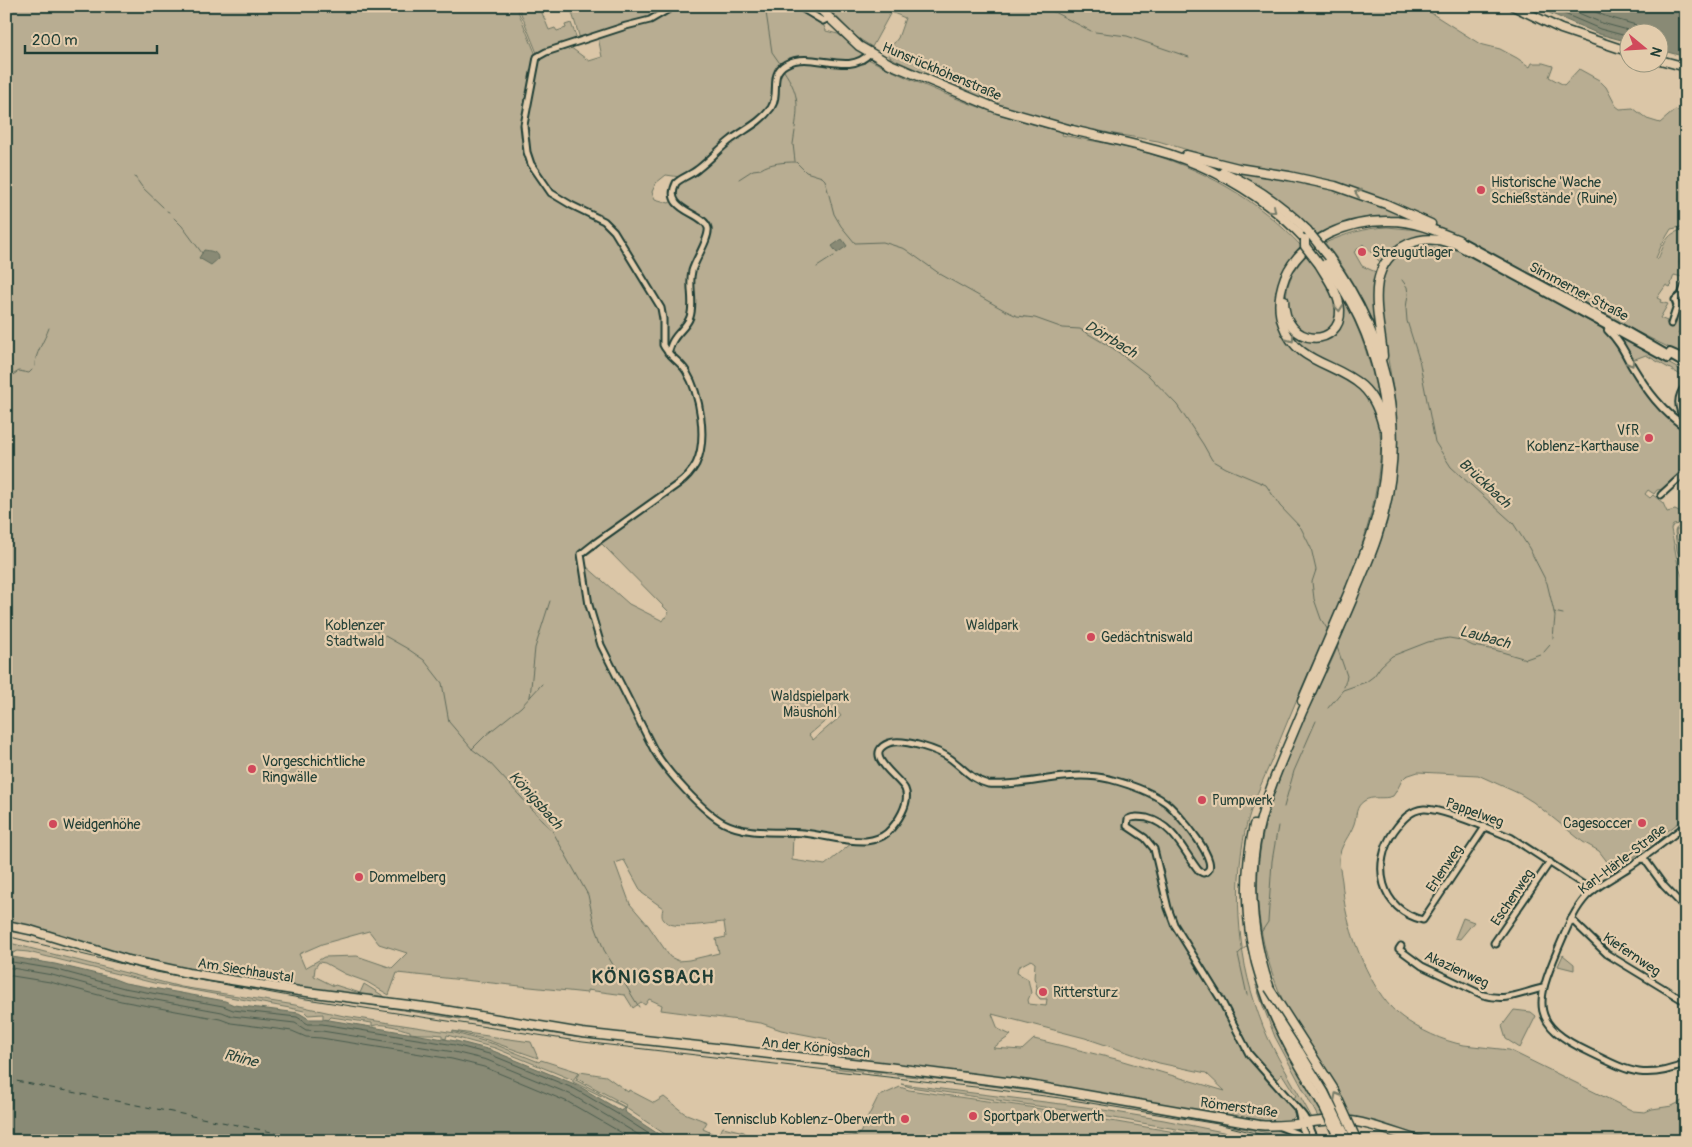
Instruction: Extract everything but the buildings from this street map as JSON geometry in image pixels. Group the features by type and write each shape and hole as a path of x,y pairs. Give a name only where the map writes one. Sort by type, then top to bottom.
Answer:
{"main road":[{"name":"Hunsrückhöhenstraße","path":"817,6 850,38 870,54 910,74 977,102 1072,130"},
{"path":"1513,6 1561,29 1620,49"},
{"path":"1670,63 1686,67"},
{"path":"1072,130 1133,140 1238,168 1289,176 1353,192 1403,211 1459,240"},
{"path":"1072,130 1170,154 1227,178 1259,199 1304,235"},
{"path":"1186,155 1230,174 1264,193 1287,212 1338,279 1346,293 1370,342 1378,369 1385,406 1386,448 1383,483 1377,517 1348,602 1271,786 1258,832 1254,861 1252,901 1260,953 1270,988 1284,1024 1324,1092 1348,1141"},
{"path":"1386,448 1378,409 1364,388 1344,374 1307,356 1294,345 1287,335 1279,308 1282,285 1294,261 1312,244 1334,232 1360,224 1391,221 1406,222 1459,240"},
{"path":"1324,261 1339,303 1340,316 1331,332 1312,338 1299,334 1290,323 1286,316 1284,297 1286,286 1297,263 1305,254 1325,242 1346,232 1361,228 1391,225 1406,226 1433,233 1467,250"},
{"path":"1340,1141 1325,1109 1283,1037 1265,997 1251,944 1246,888 1251,838 1263,794 1378,536 1390,483 1393,447 1390,400 1376,298 1377,286 1384,266 1398,250 1413,242 1423,240 1435,239 1444,241 1467,250"},
{"path":"1324,261 1341,274 1360,305 1374,338 1385,373"},
{"name":"Am Siechhaustal","path":"6,925 30,930 153,967 299,991 432,1008 487,1018"},
{"path":"1270,988 1333,1088 1357,1141"},
{"name":"An der Königsbach","path":"487,1018 582,1033 887,1067 1029,1086 1142,1104"},
{"name":"Römerstraße","path":"1142,1104 1232,1121 1280,1126 1347,1121 1421,1141"}],"street":[{"path":"674,6 650,20 546,52 536,58 524,125 527,152 531,164 552,193 604,222 614,231 661,308 663,319 662,342 664,348 684,368 694,387 700,412 700,451 696,464 689,475 581,555 589,605 600,645 654,750 664,765 685,789 715,817 730,826 746,830 804,834 851,840 869,840 885,834 895,823 905,804 906,795 904,787 879,758 879,753 882,749 892,742 909,744 944,755 974,779 988,784 1087,776 1129,785 1155,796 1174,809 1196,837 1210,859 1209,871 1204,873 1198,870 1170,831 1159,823 1135,817 1128,819 1127,826 1143,836 1154,849 1168,908 1174,924 1225,1006 1249,1054 1305,1117 1304,1124 1307,1136"},
{"path":"798,6 820,20 826,21 829,18"},
{"path":"668,353 674,338 687,324 690,317 692,309 691,276 708,233 704,222 688,212 674,198 673,193 676,183 698,170 732,139 755,124 769,110 775,97 777,74 783,66 801,59 836,64 856,62 863,60 870,54"},
{"name":"Simmerner Straße","path":"1459,240 1686,365"},
{"name":"Simmerner Straße","path":"1467,250 1686,369"},
{"path":"1671,324 1677,306 1674,300 1681,294 1686,282"},
{"path":"1602,324 1620,344 1646,388 1664,410 1686,428"},
{"path":"1654,346 1686,358"},
{"path":"1686,386 1681,392 1678,403 1686,420"},
{"path":"1660,496 1686,472"},
{"name":"Pappelweg","path":"1422,920 1415,918 1397,906 1387,892 1381,871 1382,856 1390,836 1402,820 1415,811 1422,809 1441,812 1512,838 1593,891"},
{"name":"Karl-Härle-Straße","path":"1686,825 1593,891 1582,902 1571,919 1543,988 1542,1004 1547,1020 1559,1036 1624,1069 1635,1072 1656,1073 1666,1072 1686,1064"},
{"name":"Erlenweg","path":"1422,920 1484,827"},
{"path":"1643,857 1664,886 1686,909"},
{"name":"Eschenweg","path":"1496,944 1494,943 1498,936 1550,862"},
{"name":"Kiefernweg","path":"1571,919 1607,954 1681,999 1686,999"},
{"name":"Akazienweg","path":"1401,946 1399,949 1418,964 1483,996 1491,998 1512,997 1543,988"},
{"path":"1304,1124 1316,1141"},
{"path":"1280,1126 1316,1141"}],"green space":[{"name":"Koblenzer Stadtwald","path":"6,6 516,6 536,55 580,39 570,6 799,6 796,9 824,26 826,31 838,34 865,55 860,59 853,59 853,64 864,64 868,59 963,101 1038,126 1063,132 1062,135 1137,150 1161,157 1206,176 1247,200 1267,214 1302,247 1281,280 1287,337 1332,366 1354,383 1363,391 1374,407 1380,433 1380,452 1377,484 1365,534 1339,606 1297,698 1254,802 1247,822 1240,867 1238,892 1241,942 1251,991 1268,1038 1312,1118 1308,1116 1293,1098 1296,1096 1282,1074 1274,1084 1292,1105 1295,1116 1290,1121 1267,1121 1060,1087 841,1058 835,1046 828,1039 781,1030 761,1023 661,1010 662,1005 649,999 645,1005 641,1002 633,1008 625,995 587,990 587,993 397,973 389,995 367,982 319,962 315,968 314,976 334,986 360,993 364,984 382,995 383,999 346,995 173,967 133,958 48,931 6,921","holes":["598,37 602,57 589,61 570,47","666,175 680,177 672,188 674,200 669,203 655,199 652,192 656,183","602,544 669,612 663,621 629,604 586,566 584,557","837,711 841,716 813,740 809,735","793,835 852,843 825,865 792,860","624,860 642,893 663,908 662,918 668,923 683,926 724,922 726,937 716,939 719,953 679,961 670,957 648,925 630,904 615,863","369,931 379,944 407,953 392,968 357,956 324,957 305,968 299,954 322,944","1031,960 1035,963 1036,994 1040,999 1047,999 1046,1006 1029,1004 1028,1000 1031,993 1028,979 1017,973 1018,967","992,1014 1085,1038 1159,1063 1206,1073 1225,1091 1116,1059 1034,1039 1022,1050 993,1048 1011,1035 998,1029"]},
{"path":"518,6 545,6 540,8 549,30 555,28 557,31 566,28 565,25 571,23 577,39 537,53"},
{"path":"826,6 1420,6 1480,44 1500,49 1530,67 1532,63 1543,63 1553,66 1549,77 1564,85 1579,69 1599,80 1606,87 1616,106 1620,109 1633,108 1647,119 1660,123 1675,110 1686,113 1686,226 1671,229 1656,258 1658,259 1670,236 1686,229 1686,247 1682,250 1686,259 1682,257 1679,263 1682,264 1681,268 1685,270 1686,278 1674,275 1672,285 1670,287 1666,285 1657,298 1661,300 1660,302 1668,304 1660,318 1667,321 1666,323 1671,326 1683,297 1686,298 1686,318 1678,334 1686,337 1686,356 1589,308 1394,203 1395,205 1368,195 1234,164 1158,141 1039,118 1002,107 907,68 908,66 891,58 888,54 890,48 898,38 905,18 891,12 872,47 855,36"},
{"path":"1223,167 1331,188 1414,219 1413,221 1369,218 1347,223 1319,237 1310,227 1256,185"},
{"path":"1387,227 1419,230 1439,237 1423,237 1378,267 1377,265 1380,262 1363,244 1354,252 1362,266 1378,273 1379,339 1356,289 1325,243 1355,232"},
{"path":"1430,241 1459,249 1601,328 1621,351 1651,400 1665,415 1686,432 1685,469 1677,480 1669,486 1657,490 1654,494 1648,490 1645,494 1650,498 1653,495 1663,503 1667,512 1675,510 1686,512 1686,523 1673,525 1671,529 1678,565 1686,586 1686,726 1679,731 1686,727 1686,817 1615,872 1599,851 1583,842 1533,802 1520,794 1478,775 1418,772 1406,776 1393,796 1367,799 1361,803 1358,809 1354,824 1341,849 1339,859 1349,924 1359,954 1382,997 1409,1022 1448,1041 1464,1045 1509,1050 1633,1111 1645,1112 1672,1106 1686,1099 1686,1141 1438,1141 1350,1116 1334,1086 1287,1011 1267,955 1259,912 1258,871 1264,832 1274,794 1325,672 1334,656 1380,543 1392,498 1397,461 1397,424 1393,386 1380,315 1379,297 1381,281 1388,265 1399,254 1413,246"},
{"path":"1308,254 1327,282 1338,306 1337,319 1330,329 1314,335 1308,334 1294,326 1291,321 1286,297 1293,274"},
{"path":"1338,291 1359,331 1379,402 1376,403 1371,394 1313,358 1289,335 1284,317 1311,340 1337,328"},
{"path":"1615,334 1686,373 1686,378 1646,355 1635,359 1630,356"},
{"path":"1686,525 1685,528 1676,530 1677,527"},
{"path":"1676,530 1677,540 1686,539 1686,579 1677,550"},
{"path":"1463,918 1474,922 1460,939 1455,938"},
{"path":"6,942 181,987 295,1005 344,1016 455,1033 494,1044 539,1062 541,1060 579,1072 573,1080 495,1048 447,1035 446,1039 442,1038 442,1035 410,1033 410,1031 386,1025 372,1026 372,1023 331,1017 328,1020 323,1019 323,1014 308,1015 304,1011 295,1009 154,983 28,952 18,951 13,953 6,949"},
{"path":"1563,955 1574,964 1574,970 1558,966"},
{"path":"181,975 416,1009 557,1033 640,1043 574,1037"},
{"path":"1256,985 1278,1036 1323,1116 1318,1117 1275,1037"},
{"path":"1514,1010 1531,1012 1536,1016 1520,1048 1506,1039 1502,1026"},
{"path":"452,1031 531,1042 538,1058 487,1040"},
{"path":"1303,1048 1325,1083 1342,1114 1339,1114"},
{"path":"831,1064 1031,1088 1256,1129 1286,1130 1309,1141 1298,1141 1268,1133 1088,1099 945,1080 831,1068"},
{"path":"580,1072 606,1076 628,1092 629,1090 654,1103 664,1097 684,1113 707,1122 703,1129 718,1136 723,1127 744,1132 754,1141 675,1141 626,1108 573,1082 573,1080 625,1107 626,1105 576,1078"},
{"path":"901,1084 1085,1107 1164,1120 1267,1141 1225,1141 1216,1136 1091,1114 910,1087"},
{"name":"Sportpark Oberwerth","path":"900,1087 909,1090 1029,1107 1221,1141 808,1141 859,1135 878,1097"}],"water":[{"path":"1533,6 1686,6 1686,57 1670,53 1670,22 1620,22 1620,40 1599,34"},
{"path":"842,239 847,246 837,253 832,246"},
{"path":"204,250 215,253 218,259 211,265 199,258"},
{"name":"Rhine","path":"6,956 55,964 109,977 125,983 225,1001 234,1005 299,1013 309,1019 323,1019 456,1041 491,1050 577,1085 621,1111 624,1107 626,1113 669,1141 29,1141 6,1136"}],"waterway":[{"path":"765,6 772,52 779,62"},
{"name":"Brückbach","path":"1042,6 1091,31"},
{"name":"Brückbach","path":"1095,32 1127,36 1189,57"},
{"path":"784,71 795,92 797,105 795,128"},
{"path":"795,131 793,144 795,161"},
{"name":"Dörrbach","path":"739,179 753,170 769,165 796,162 806,172 822,177 825,180 834,214 855,243 883,242 905,249 940,274 1017,316 1035,318 1063,328 1080,329 1114,349 1148,375 1177,405 1212,460 1266,485 1280,506 1301,528 1311,548 1316,570 1312,582 1314,599 1321,619 1329,632"},
{"path":"135,177 142,187 163,207"},
{"path":"174,218 202,253"},
{"path":"817,267 834,256"},
{"name":"Brückbach","path":"1402,280 1407,287 1407,321 1419,359 1435,442 1451,467 1513,523 1529,548 1547,583 1555,616 1553,638"},
{"path":"35,366 38,352 49,328"},
{"path":"6,379 19,371 29,373 32,370"},
{"path":"530,697 535,648 550,601"},
{"path":"1554,612 1563,614"},
{"name":"Königsbach","path":"369,627 378,632"},
{"name":"Königsbach","path":"385,636 424,660 442,683 449,722 472,749 488,761 553,832 588,895 594,923 604,950 639,1007"},
{"name":"Laubach","path":"1328,708 1343,690 1366,682 1392,656 1428,642 1449,638 1461,640 1473,646 1526,659 1540,654"},
{"name":"Dörrbach","path":"1336,644 1347,676 1344,687"},
{"name":"Laubach","path":"1544,652 1550,645"},
{"path":"472,749 486,735 521,707 542,684"},
{"name":"Laubach","path":"1284,807 1294,771 1316,721"},
{"name":"Laubach","path":"1260,934 1268,922 1272,861 1278,826"},
{"name":"Laubach","path":"1247,995 1238,954 1249,944"}],"ferry route":[{"path":"6,1079 317,1141"}],"railway":[{"path":"6,936 156,972 300,998 583,1042 1060,1098 1218,1124 1288,1141"}],"place":[{"name":"Historische 'Wache Schießstände' (Ruine)","path":"1481,190"},
{"name":"Streugutlager","path":"1362,252"},
{"name":"VfR Koblenz-Karthause","path":"1649,438"},
{"name":"Gedächtniswald","path":"1091,637"},
{"name":"Vorgeschichtliche Ringwälle","path":"252,769"},
{"name":"Pumpwerk","path":"1202,800"},
{"name":"Cagesoccer","path":"1642,823"},
{"name":"Weidgenhöhe","path":"53,824"},
{"name":"Dommelberg","path":"359,877"},
{"name":"Rittersturz","path":"1043,992"},
{"name":"Sportpark Oberwerth","path":"973,1116"},
{"name":"Tennisclub Koblenz-Oberwerth","path":"905,1119"}],"district":[{"name":"KÖNIGSBACH","path":"653,976"}],"park label":[{"name":"Waldpark","path":"992,625"},
{"name":"Waldspielpark Mäushohl","path":"810,704"}]}
